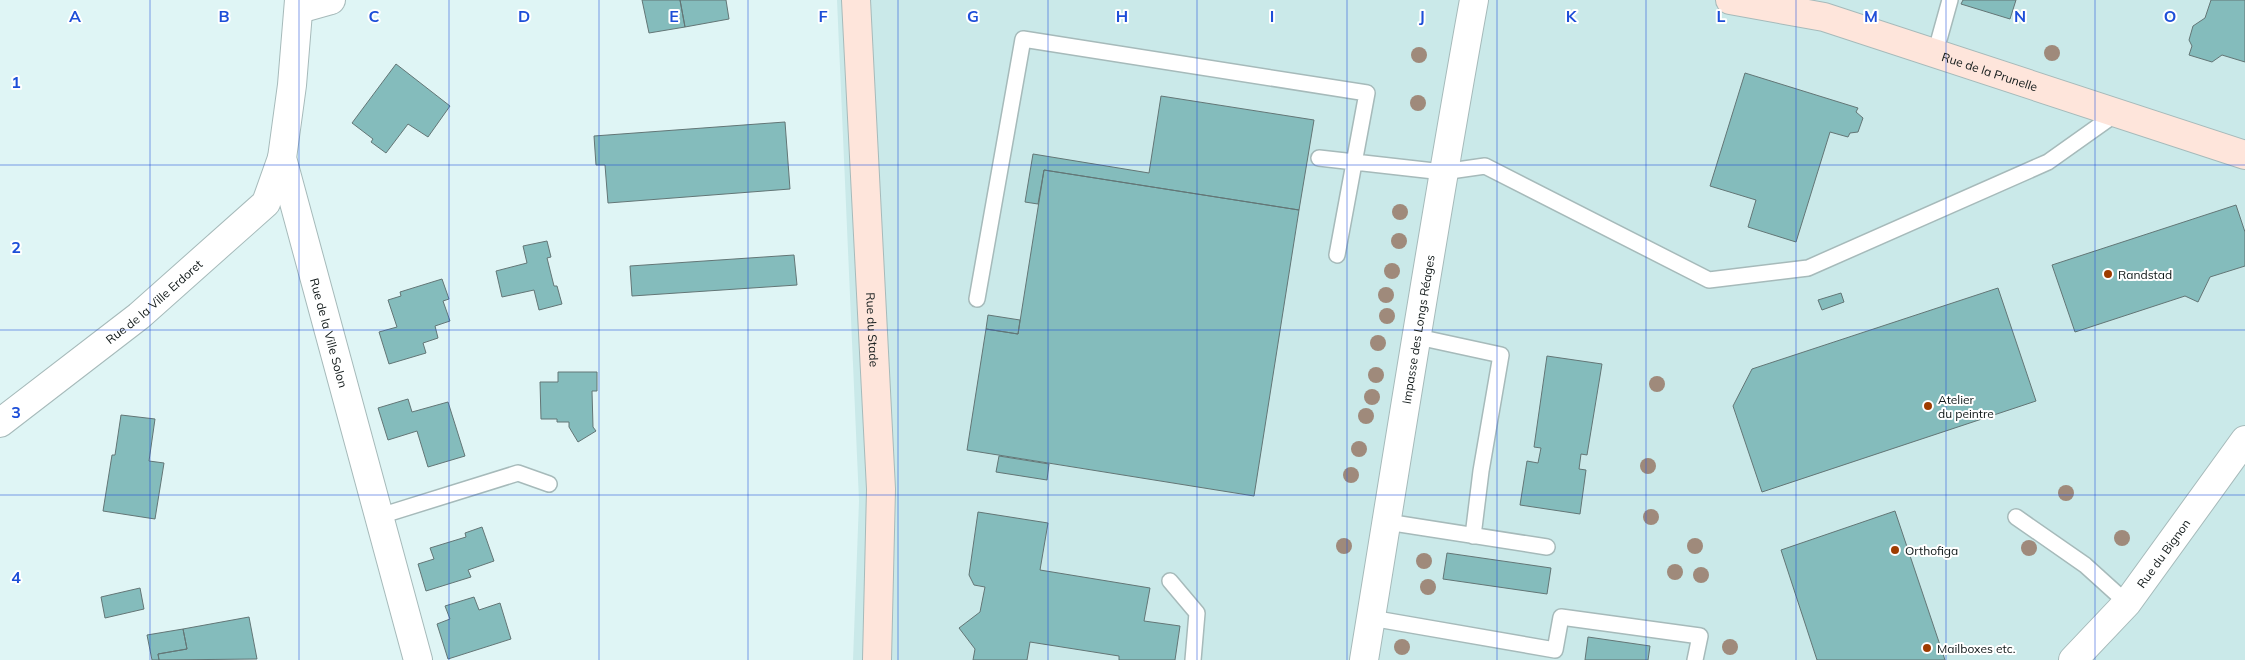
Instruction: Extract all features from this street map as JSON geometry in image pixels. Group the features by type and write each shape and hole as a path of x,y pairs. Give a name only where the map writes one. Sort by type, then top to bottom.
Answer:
{"main road":[{"name":"Rue du Stade","path":"856,0 881,489 877,660"},
{"name":"Rue de la Prunelle","path":"1730,0 1824,17 2245,155"}],"street":[{"path":"299,5 330,0"},
{"name":"Impasse des Longs Réages","path":"1364,660 1418,337 1443,172 1474,0"},
{"name":"Rue de la Ville Solon","path":"299,5 292,85 282,158 418,660"},
{"name":"Rue de la Ville Erdoret","path":"0,423 139,316 266,203 282,158"},
{"name":"Rue du Bignon","path":"2073,660 2127,602 2245,440"}],"lane":[{"path":"1935,54 1950,0"},
{"path":"977,299 1023,39 1367,93 1337,255"},
{"path":"1319,158 1443,172 1486,166 1709,280 1808,268 2048,162 2117,113"},
{"path":"1418,337 1501,355 1481,470 1473,536"},
{"path":"380,516 518,472 549,484"},
{"path":"2016,517 2085,565 2127,602"},
{"path":"1387,522 1547,547"},
{"path":"1170,581 1197,613 1193,660"},
{"path":"1370,618 1555,650 1561,617 1700,636 1695,660"}],"shaded area":[{"path":"837,0 2245,0 2245,660 853,660 859,501"}],"building":[{"path":"642,0 680,0 685,27 649,33"},
{"path":"680,0 726,0 729,19 685,27"},
{"path":"1963,0 2016,0 2010,19 1961,4"},
{"path":"2211,0 2245,0 2245,62 2222,55 2212,62 2189,55 2192,46 2189,40 2193,26 2205,18"},
{"path":"396,64 450,106 428,137 408,124 386,153 371,142 373,139 352,123"},
{"path":"1745,73 1858,108 1856,112 1863,118 1858,132 1850,133 1848,137 1830,132 1796,242 1748,227 1756,200 1710,186"},
{"path":"1161,96 1314,120 1299,210 1044,170 1038,204 1025,202 1033,154 1149,173"},
{"path":"785,122 790,189 608,203 605,165 596,165 594,136"},
{"path":"1044,170 1299,210 1254,496 967,450 986,329 1018,334"},
{"path":"2236,205 2245,232 2245,266 2210,277 2198,302 2185,296 2075,332 2052,265"},
{"path":"547,241 551,257 547,258 554,286 557,286 562,304 539,310 534,290 502,297 496,271 527,263 523,246"},
{"path":"794,255 797,285 632,296 630,266"},
{"path":"442,279 449,299 443,301 450,321 435,326 438,338 423,343 426,353 389,364 379,332 397,327 388,300 401,296 400,292"},
{"path":"1998,288 2036,401 1762,492 1733,406 1752,369"},
{"path":"1841,293 1844,302 1822,310 1818,300"},
{"path":"988,315 1020,320 1018,334 986,329"},
{"path":"1547,356 1602,364 1587,455 1581,454 1579,469 1586,470 1580,514 1520,505 1527,461 1538,463 1541,448 1534,447"},
{"path":"558,372 597,372 597,391 592,391 593,427 596,431 578,442 569,427 569,422 557,422 557,419 541,419 540,382 558,382"},
{"path":"408,399 412,412 448,402 465,456 428,467 417,431 388,440 378,408"},
{"path":"121,415 155,419 149,461 164,463 155,519 103,511"},
{"path":"999,456 1049,464 1047,480 996,472"},
{"path":"1895,511 1945,660 1817,660 1781,550"},
{"path":"978,512 1048,523 1040,570 1150,588 1144,621 1180,626 1175,660 1119,660 1119,656 1030,642 1027,660 973,660 975,649 959,628 980,612 985,587 974,585 969,575"},
{"path":"482,527 494,561 468,570 471,577 426,591 418,564 434,559 430,548 466,537 465,533"},
{"path":"1447,553 1551,568 1547,594 1443,579"},
{"path":"140,588 144,609 105,618 101,597"},
{"path":"474,597 479,610 500,603 511,639 448,659 437,624 450,619 445,606"},
{"path":"249,617 257,659 159,660 158,654 187,649 183,629"},
{"path":"183,629 187,649 158,654 159,660 152,660 147,635"},
{"path":"1588,637 1650,646 1648,660 1585,660"}],"place":[{"name":"Randstad","path":"2108,274"},
{"name":"Atelier du peintre","path":"1928,406"},
{"name":"Orthofiga","path":"1895,550"},
{"name":"Mailboxes etc.","path":"1927,648"}]}
